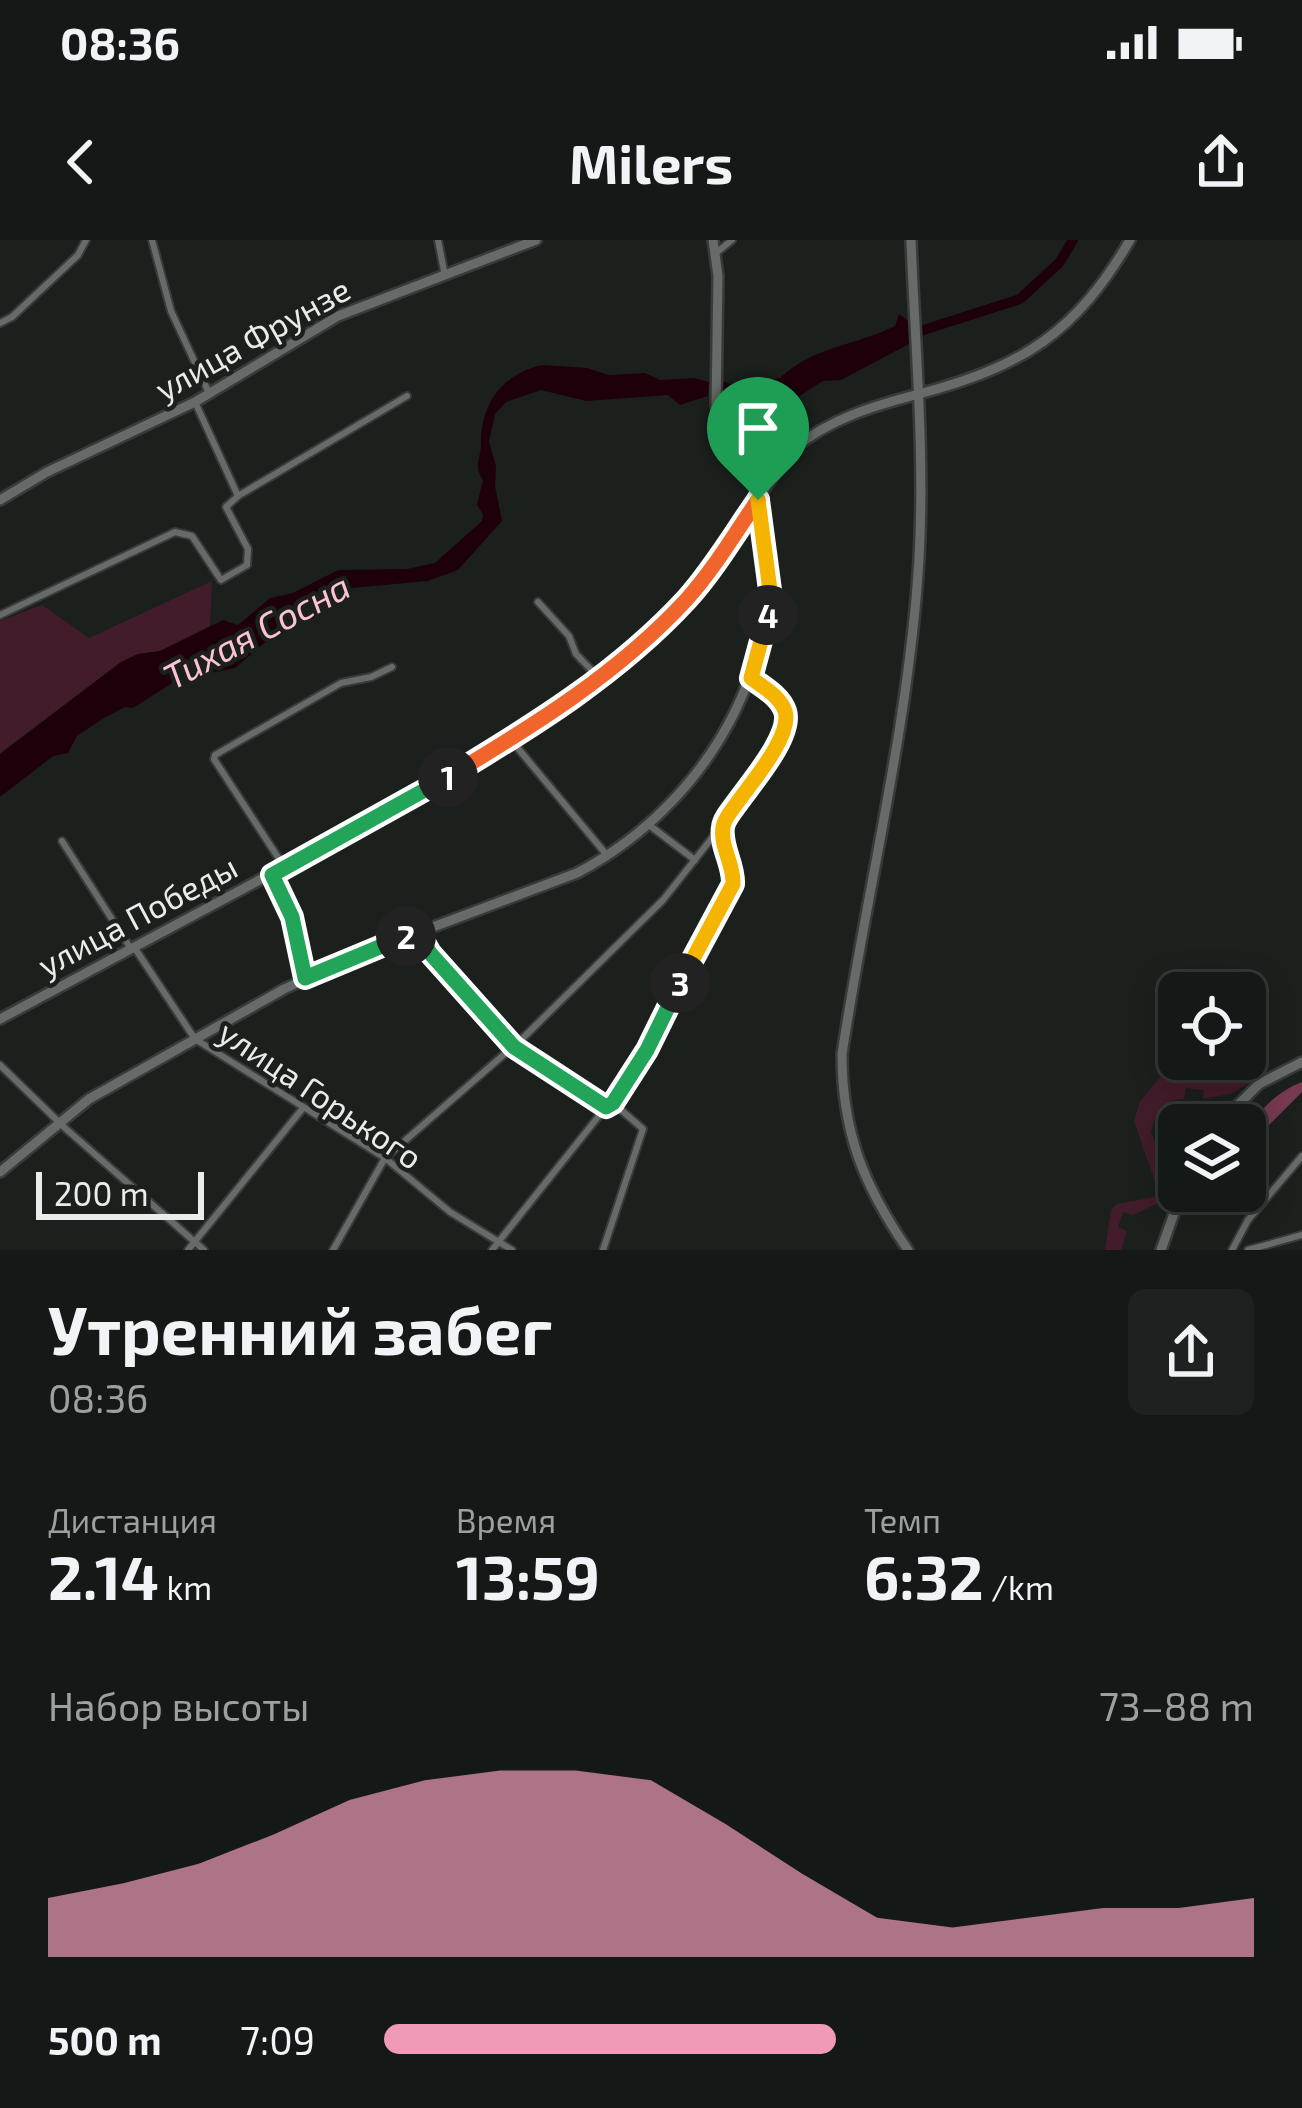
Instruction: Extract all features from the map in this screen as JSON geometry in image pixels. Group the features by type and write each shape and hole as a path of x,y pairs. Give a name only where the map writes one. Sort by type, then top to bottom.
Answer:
{"main road":[{"name":"улица Фрунзе","path":"0,500 47,472 195,402 338,316 536,240"},
{"path":"0,1172 89,1099 305,978 562,879 608,856 649,825 698,769 751,678 763,641 770,590 755,485 721,426 716,406 713,240"},
{"path":"908,1250 868,1187 848,1129 842,1073 919,559 920,394 911,240"},
{"name":"улица Победы","path":"0,1019 272,875 511,739 599,678 689,596 792,450 869,406 920,394 1027,353 1053,338 1108,277 1130,240"},
{"path":"1239,1104 1259,1084 1302,1062"},
{"path":"1161,1250 1175,1212"}],"street":[{"path":"0,323 78,255 86,240"},
{"path":"152,240 171,311 208,393"},
{"path":"438,240 445,276"},
{"path":"716,253 732,240"},
{"path":"0,615 175,532 192,536 216,577 230,577 250,558 226,507 407,396"},
{"path":"195,402 238,496"},
{"path":"538,602 599,678"},
{"path":"284,868 214,759 218,752 340,683 392,667"},
{"path":"333,1250 385,1159 602,964 723,824 786,726 786,712 778,698 751,678"},
{"path":"511,739 608,856"},
{"path":"494,1247 609,1105 647,1050 733,884 723,824"},
{"path":"649,825 695,860"},
{"name":"улица Горького","path":"62,841 195,1039 385,1159 494,1247 512,1250"},
{"path":"272,875 292,917 305,978"},
{"path":"418,932 430,953 514,1047 644,1129 603,1250"},
{"path":"0,1065 204,1250"},
{"path":"188,1250 303,1108"},
{"path":"1232,1250 1248,1220 1302,1156"},
{"path":"1249,1250 1302,1235"}],"shaded area":[{"path":"212,581 210,626 160,651 121,662 0,753 0,621 42,605 89,638"},
{"path":"1158,1080 1254,1080 1230,1094 1203,1099 1204,1090 1186,1088 1184,1099 1158,1104 1151,1132 1158,1150 1158,1190 1134,1121 1140,1101"},
{"path":"1302,1082 1302,1092 1266,1128 1266,1107"},
{"path":"1158,1196 1158,1203 1133,1215 1123,1212 1118,1227 1127,1231 1121,1250 1105,1250 1111,1210 1117,1204"}],"water":[{"path":"899,314 908,321 909,344 841,380 823,381 795,399 748,405 716,397 720,380 730,384 780,378 821,353 895,326"},
{"path":"542,365 587,368 609,375 645,373 660,380 694,378 709,382 708,396 680,405 668,395 586,401 541,390 506,402 495,414 489,442 502,521 458,570 428,581 352,588 308,606 235,668 177,680 133,708 104,718 77,736 68,753 53,756 0,797 0,754 121,662 160,651 223,620 238,625 270,598 293,593 338,570 407,569 435,563 482,521 477,505 483,480 478,466 490,404 505,383"}],"waterway":[{"name":"Тихая Сосна","path":"911,334 1020,299 1059,263 1073,240"}],"route":[{"path":"758,500 770,590 763,641 751,678 778,698 786,712 786,726 723,824 733,884 647,1050 613,1103 606,1107 514,1047 430,953 418,932 305,978 292,917 272,875 511,739 612,668 689,596 758,500"}]}
